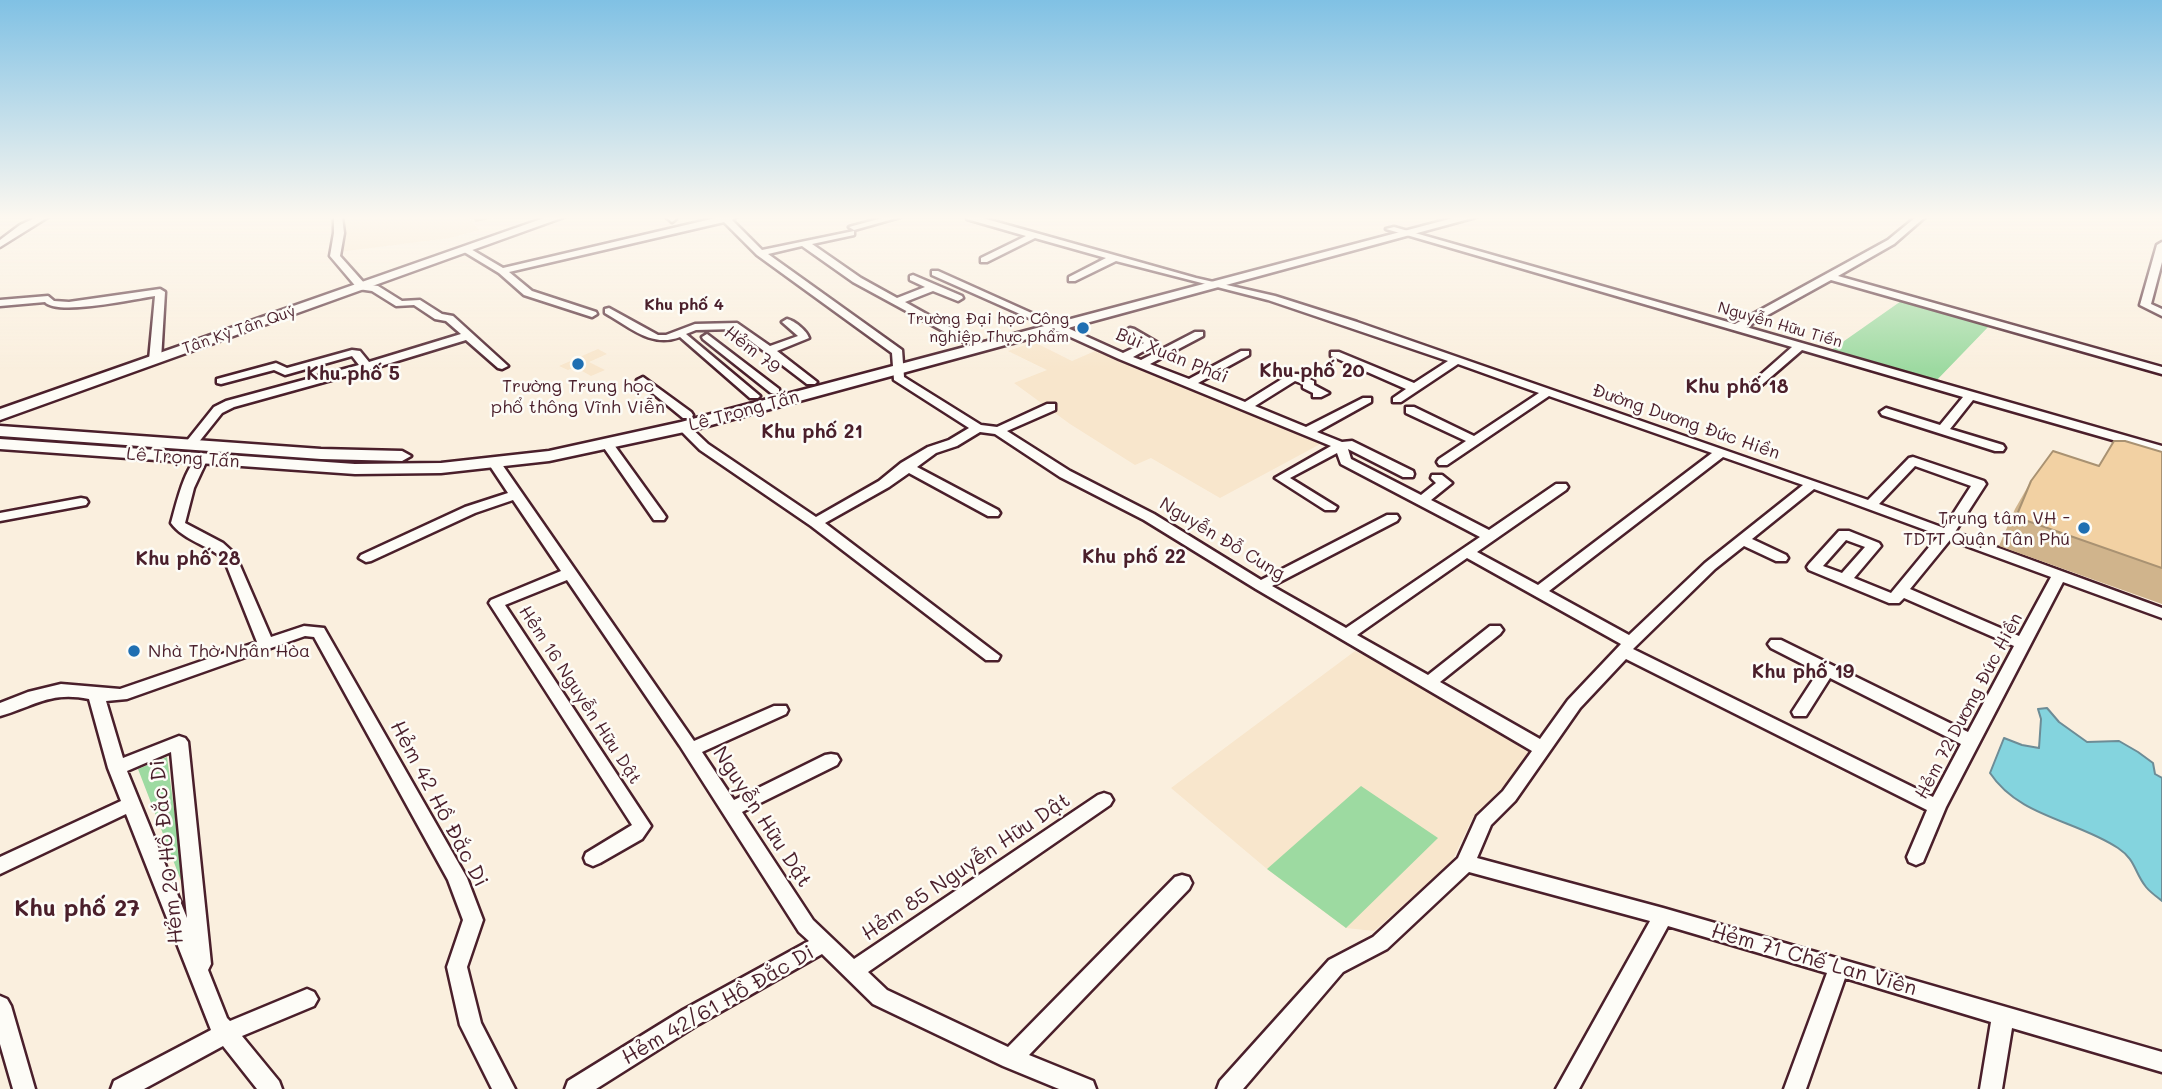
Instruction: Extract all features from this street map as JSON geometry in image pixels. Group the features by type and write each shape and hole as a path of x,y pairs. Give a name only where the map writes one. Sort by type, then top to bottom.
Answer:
{"main road":[{"name":"Tân Kỳ Tân Quý","path":"0,415 416,268"},
{"name":"Lê Trọng Tấn","path":"0,430 355,469 494,463 608,445 685,421 1050,324 1241,268"},
{"name":"Lê Trọng Tấn","path":"0,444 343,455 457,454 557,443 685,421 754,396 898,365 967,341 1050,324 1279,268"}],"street":[{"path":"345,268 362,287 374,288 400,304 416,302 439,317 449,317 502,366"},
{"path":"497,268 528,293 592,314"},
{"path":"502,271 515,268"},
{"path":"781,268 898,352 898,365"},
{"path":"840,268 967,341"},
{"path":"1072,279 1094,268"},
{"name":"Đường Dương Đức Hiền","path":"1150,268 1270,298 1548,391 1870,505 2162,613"},
{"name":"Nguyễn Hữu Tiến","path":"1523,268 2162,450"},
{"path":"1735,329 1847,268"},
{"path":"2156,268 2145,305 2162,313"},
{"name":"Bùi Xuân Phái","path":"935,273 1123,357 1341,446 1345,461 1489,536"},
{"path":"1832,277 2162,371"},
{"path":"913,278 958,298"},
{"path":"897,302 934,287"},
{"path":"0,303 48,299 51,304 69,305 160,292 155,360"},
{"path":"609,311 656,338 667,338 695,327 737,326 811,382"},
{"path":"769,350 804,338 787,322"},
{"path":"1123,357 1153,343 1130,331"},
{"path":"1141,364 1199,334"},
{"path":"0,710 53,691 72,690 96,696 131,692 267,644 230,557 223,549 177,523 196,452 218,410 230,404 314,383 470,335"},
{"path":"685,337 754,396"},
{"name":"Hẻm 79","path":"706,337 775,391"},
{"path":"1753,387 1799,347"},
{"path":"221,381 276,366 285,372 352,353 367,367"},
{"path":"1189,384 1245,353"},
{"path":"1335,354 1415,388"},
{"path":"1397,400 1457,360"},
{"name":"Nguyễn Đỗ Cung","path":"898,365 898,378 978,428 998,431 1065,474 1149,517 1262,586 1541,747"},
{"path":"1246,407 1294,376 1310,383 1307,386 1322,393 1317,395"},
{"path":"643,380 685,421 704,447 816,523 992,656"},
{"path":"1443,462 1548,391"},
{"path":"1943,430 1970,396"},
{"path":"1307,432 1367,400"},
{"path":"998,431 1051,407"},
{"path":"1410,410 1476,441"},
{"path":"1886,412 1998,448"},
{"path":"816,523 884,484 932,450 953,443 978,428"},
{"path":"1330,507 1281,478 1348,444 1408,474"},
{"path":"608,445 659,517"},
{"path":"1538,592 1721,453"},
{"path":"1844,580 1894,600 1947,534 1979,484 1913,461 1870,505"},
{"name":"Nguyễn Hữu Dật","path":"494,463 691,750 806,926 880,997 1012,1059 1085,1089"},
{"path":"906,466 993,513"},
{"path":"1422,501 1446,483 1437,478"},
{"path":"1228,1089 1336,966 1380,943 1466,863 1483,821 1508,796 1574,704 1627,647 1710,566 1811,484"},
{"path":"1348,634 1561,487"},
{"path":"366,558 470,510 516,495"},
{"path":"1,517 81,502"},
{"path":"1262,586 1392,518"},
{"path":"1742,540 1781,558"},
{"path":"1465,551 1627,647 1937,807"},
{"name":"Hẻm 16 Nguyễn Hữu Dật","path":"570,573 496,603 642,826 635,834 593,858"},
{"name":"Hẻm 72 Dương Đức Hiền","path":"1916,857 1937,807 2059,575"},
{"path":"1901,591 2024,644"},
{"name":"Hẻm 42 Hồ Đắc Di","path":"267,644 313,629 319,632 457,878 473,920 457,967 471,1025 504,1089"},
{"path":"1430,682 1495,630"},
{"path":"1776,644 1972,742"},
{"path":"1800,712 1827,670"},
{"name":"Hẻm 20 Hồ Đắc Di","path":"96,696 117,768 219,1024 271,1089"},
{"path":"691,750 780,710"},
{"name":"Hẻm 20 Hồ Đắc Di","path":"117,768 179,742 203,983"},
{"path":"730,810 831,760"},
{"name":"Hẻm 85 Nguyễn Hữu Dật","path":"853,971 1104,800"},
{"path":"0,866 131,804"},
{"name":"Hẻm 71 Chế Lan Viên","path":"1466,863 1662,916 2162,1062"},
{"path":"1012,1059 1182,883"},
{"path":"1567,1089 1662,916"},
{"name":"Hẻm 42/61 Hồ Đắc Di","path":"576,1089 691,1017 824,943"},
{"path":"1795,1089 1839,967"},
{"path":"122,1089 226,1033 307,999"},
{"path":"0,1006 24,1089"},
{"path":"1991,1089 2003,1016"}],"shaded area":[{"path":"1034,342 1072,361 1102,348 1324,442 1220,498 1151,458 1135,465 1070,424 1014,383 1047,370 1008,351"},
{"name":"Trường Trung học phổ thông Vĩnh Viễn","path":"598,349 607,354 589,362 605,370 591,376 575,367 568,370 559,366"},
{"path":"1355,651 1389,667 1533,755 1472,819 1451,863 1374,931 1346,928 1267,869 1171,788"}],"green space":[{"path":"1904,299 1991,324 1934,383 1827,353"},
{"path":"167,757 185,891 138,769"},
{"path":"1361,786 1438,838 1346,928 1267,869"}],"water":[{"path":"2047,708 2059,722 2087,742 2119,741 2138,752 2153,763 2155,774 2162,778 2162,901 2146,887 2132,862 2118,848 2032,809 2002,788 1990,773 2004,738 2039,748 2041,719 2038,709"}],"building":[{"name":"Trung tâm VH - TDTT Quận Tân Phú","path":"2114,441 2125,441 2162,452 2162,568 2016,517 2031,481 2053,451 2099,466"}],"place":[{"name":"Trường Đại học Công nghiệp Thực phẩm","path":"1083,328"},
{"name":"Trường Trung học phổ thông Vĩnh Viễn","path":"578,364"},
{"name":"Trung tâm VH - TDTT Quận Tân Phú","path":"2084,528"},
{"name":"Nhà Thờ Nhân Hòa","path":"134,651"}],"district":[{"name":"Khu phố 4","path":"684,305"},
{"name":"Khu phố 20","path":"1312,371"},
{"name":"Khu phố 5","path":"353,374"},
{"name":"Khu phố 18","path":"1737,387"},
{"name":"Khu phố 21","path":"812,432"},
{"name":"Khu phố 22","path":"1134,557"},
{"name":"Khu phố 28","path":"188,559"},
{"name":"Khu phố 19","path":"1803,672"},
{"name":"Khu phố 27","path":"77,909"}]}
